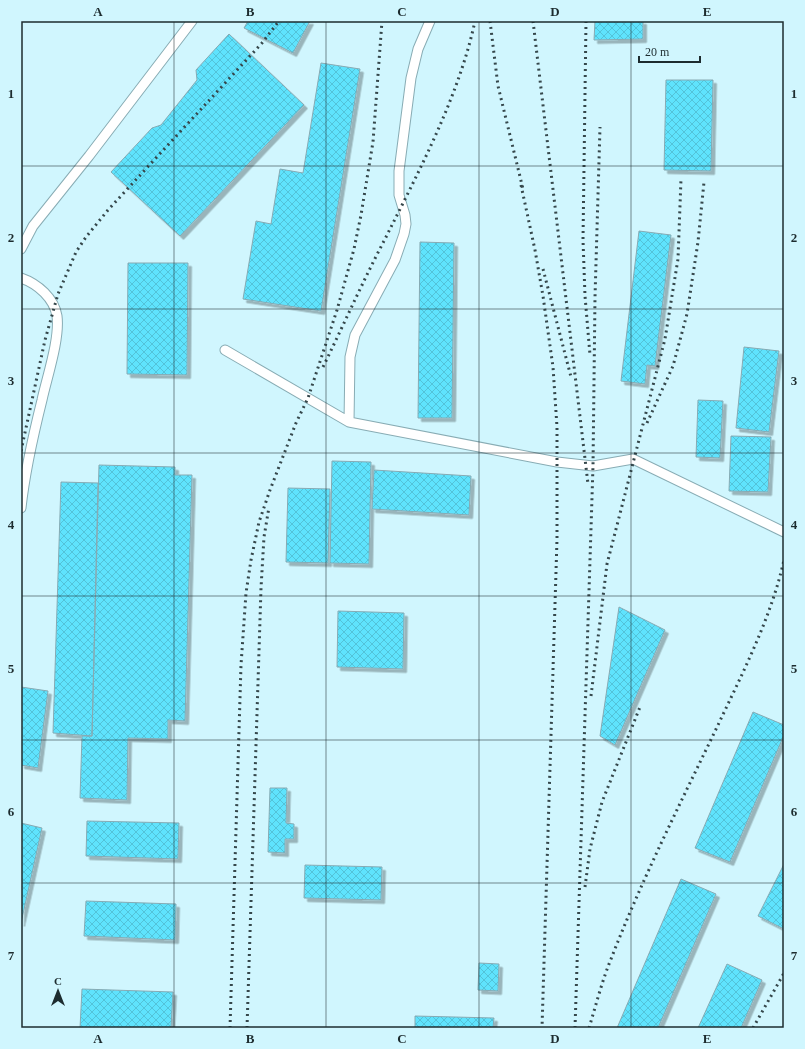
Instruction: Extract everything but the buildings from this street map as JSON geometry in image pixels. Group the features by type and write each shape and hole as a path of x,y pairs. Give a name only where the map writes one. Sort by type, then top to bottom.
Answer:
{"lane":[{"path":"21,249 33,226 89,156 192,21"},
{"path":"349,422 350,364 355,335 395,260 404,234 406,224 405,215 399,194 398,184 410,78 418,50 430,21"},
{"path":"21,278 38,286 47,296 54,306 58,325 52,358 30,448 21,508"},
{"path":"225,350 349,422 557,462 593,466 633,459 784,532"}],"railway":[{"path":"21,451 45,340 58,294 76,252 108,210 262,43 279,21"},
{"path":"230,1028 241,665 246,593 259,522 296,423 308,398 337,310 354,249 373,142 382,21"},
{"path":"323,367 437,133 459,77 475,21"},
{"path":"490,21 498,86 523,189"},
{"path":"533,21 588,484"},
{"path":"586,21 583,240 585,296 590,355"},
{"path":"575,1028 593,466 595,297 600,127"},
{"path":"591,696 607,564 665,339 678,259 681,179"},
{"path":"647,423 673,366 687,314 698,242 704,182"},
{"path":"521,185 543,296 553,367 557,427 557,539 542,1028"},
{"path":"543,269 571,377"},
{"path":"247,1028 261,588 264,537 269,507"},
{"path":"589,1028 605,976 623,929 662,841 756,644 772,603 784,560"},
{"path":"585,887 590,849 602,802 640,707"},
{"path":"753,1028 784,973"}]}
